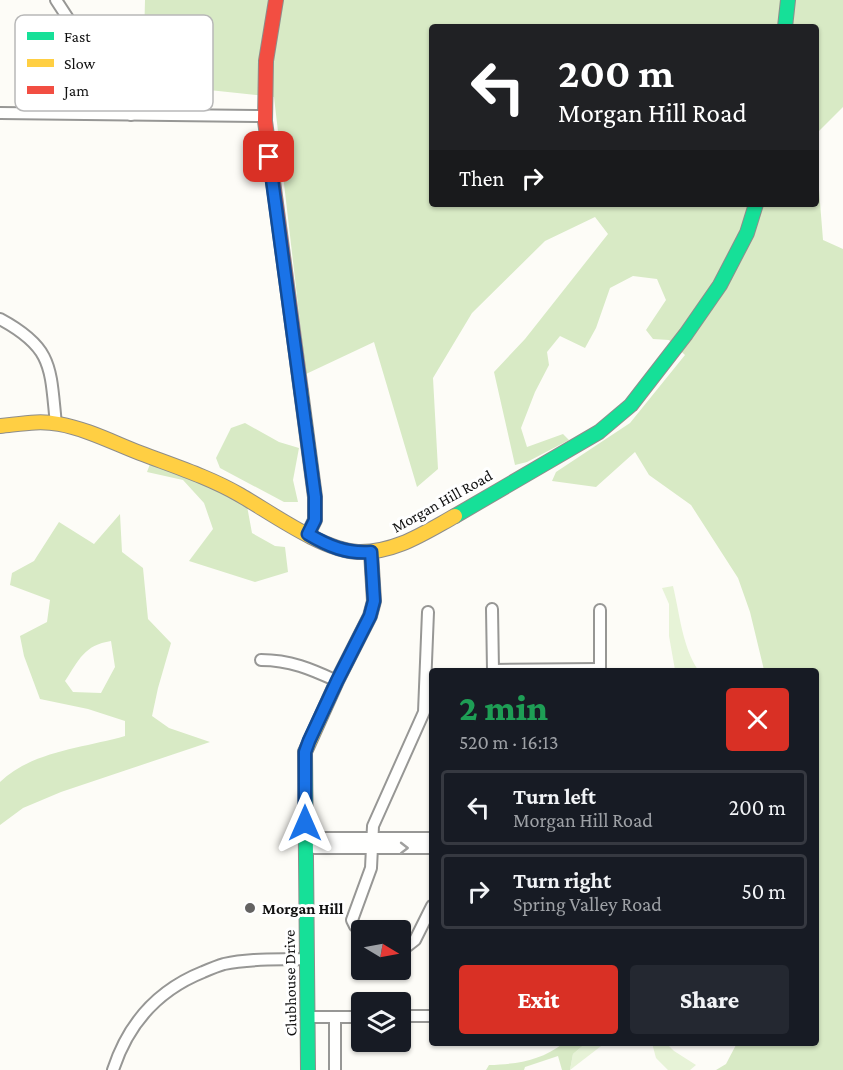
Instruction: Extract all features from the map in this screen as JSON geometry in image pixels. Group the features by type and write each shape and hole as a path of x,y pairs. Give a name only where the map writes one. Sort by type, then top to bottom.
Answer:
{"street":[{"path":"56,0 66,15"},
{"path":"276,0 267,55 265,116 315,497 315,520 308,534"},
{"path":"785,24 789,0"},
{"path":"127,111 130,115"},
{"path":"0,113 265,116"},
{"name":"Morgan Hill Road","path":"0,426 38,422 91,433 217,483 336,548 371,552 411,541 599,432 631,405 723,283 742,247 755,207"},
{"path":"0,319 30,339 46,358 51,374 56,424"},
{"name":"Clubhouse Drive","path":"308,1070 305,752 373,608 371,552"},
{"path":"492,609 493,668"},
{"path":"600,610 600,668"},
{"path":"352,920 371,868 373,826 424,712 428,612"},
{"path":"261,660 275,660 306,667 337,681"},
{"path":"305,843 315,848 429,838"},
{"path":"372,843 429,848"},
{"path":"411,943 415,940 429,912"},
{"path":"113,1070 132,1029 147,1009 167,990 222,964 254,960 306,959"},
{"path":"411,1016 429,1016"},
{"path":"308,1017 351,1017"},
{"path":"335,1017 335,1070"}],"green space":[{"path":"145,0 843,0 843,107 819,131 819,24 429,24 429,207 819,207 819,190 823,240 843,249 843,1070 716,1070 726,1064 735,1046 819,1046 819,668 764,668 750,612 738,578 691,505 649,475 635,452 596,487 552,481 556,472 630,423 685,355 669,340 653,339 646,330 666,300 657,279 633,276 610,288 596,328 585,348 560,336 547,352 549,365 535,392 521,428 527,447 563,434 569,440 527,462 515,465 494,372 525,339 608,234 595,217 545,241 472,313 433,378 438,469 417,487 374,342 306,374 274,97 213,90 213,15 145,15"},
{"path":"245,423 279,442 299,448 293,480 298,502 284,502 220,468 216,458 231,428"},
{"path":"150,464 223,492 247,506 252,533 275,546 285,547 288,572 255,582 189,561 213,529 204,503 183,480 147,472"},
{"path":"120,514 122,552 143,568 148,619 171,643 152,716 169,728 210,742 61,792 23,808 0,825 0,782 13,772 43,757 125,736 125,721 88,709 40,699 24,656 20,636 47,622 50,600 10,585 12,573 34,561 59,522 94,544","holes":["111,641 115,667 101,693 73,692 65,681 83,655 102,643"]},
{"path":"673,586 685,640 697,668 675,668 669,636 669,604 662,588"},
{"path":"560,1046 582,1046 573,1054 570,1070 562,1070 558,1056 525,1067 524,1070 486,1070 489,1065 510,1064 537,1058"},
{"path":"582,1046 601,1046 570,1070 573,1054"},
{"path":"653,1046 669,1046 696,1065 690,1070 668,1070 656,1058"}],"traffic: fast":[{"path":"785,24 788,0"},
{"path":"455,516 599,432 631,405 686,334 720,285 747,233 755,207"},
{"path":"305,752 308,1070"}],"traffic: slow":[{"path":"301,391 315,497 315,520 308,534"},
{"path":"0,426 44,422 69,426 90,433 216,483 298,530 344,550 372,551 397,546 455,516"},
{"path":"305,752 370,616 374,601 371,552"}],"traffic: jam":[{"path":"276,0 266,61 265,121 301,391"}],"place":[{"name":"Morgan Hill","path":"250,908"}],"route":[{"path":"269,157 315,497 315,520 308,534 336,548 371,552 374,601 370,616 305,752 305,823"}]}
